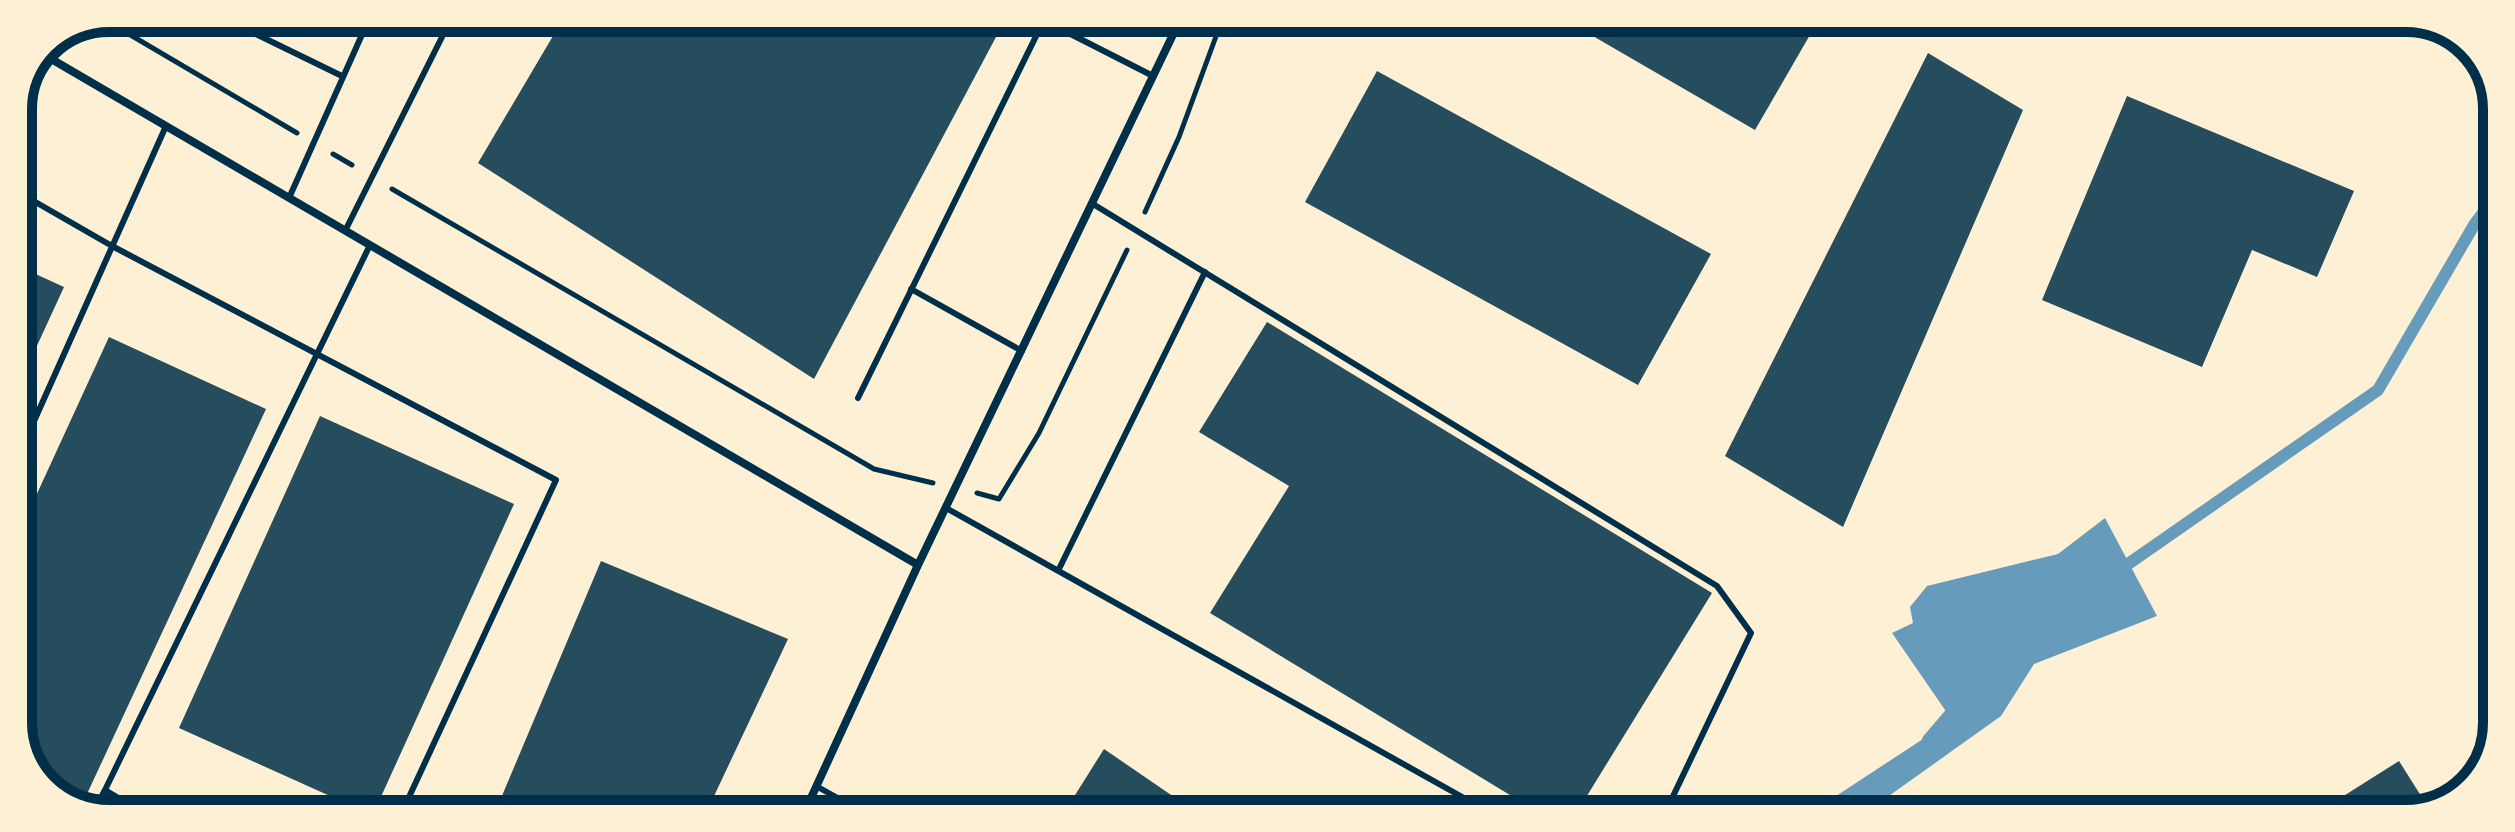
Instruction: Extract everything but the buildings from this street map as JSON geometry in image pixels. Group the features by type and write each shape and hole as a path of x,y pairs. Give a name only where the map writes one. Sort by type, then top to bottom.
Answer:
{"street":[{"path":"810,800 918,565 1174,32"},
{"path":"50,59 918,565"}],"lane":[{"path":"252,32 342,76"},
{"path":"289,198 363,32"},
{"path":"345,231 444,32"},
{"path":"858,398 1038,32"},
{"path":"1067,32 1153,76"},
{"path":"32,426 166,126"},
{"path":"32,200 112,246 556,480 408,800"},
{"path":"1093,204 1717,586 1751,633 1671,800"},
{"path":"100,799 370,245"},
{"path":"1059,569 1205,272"},
{"path":"911,289 1022,351"},
{"path":"946,508 1468,800"},
{"path":"816,786 841,800"},
{"path":"105,790 122,800"}],"path":[{"path":"125,32 294,132"},
{"path":"999,499 1039,433 1136,230 1179,137 1218,32"},
{"path":"421,206 874,469"}],"water":[{"path":"2105,518 2157,616 2034,664 2001,716 1883,800 1832,800 1952,720 1892,633 1913,623 1910,607 1927,586 2058,554"}],"waterway":[{"path":"2118,571 2378,390 2483,213"},
{"path":"1928,740 1958,705"}]}
